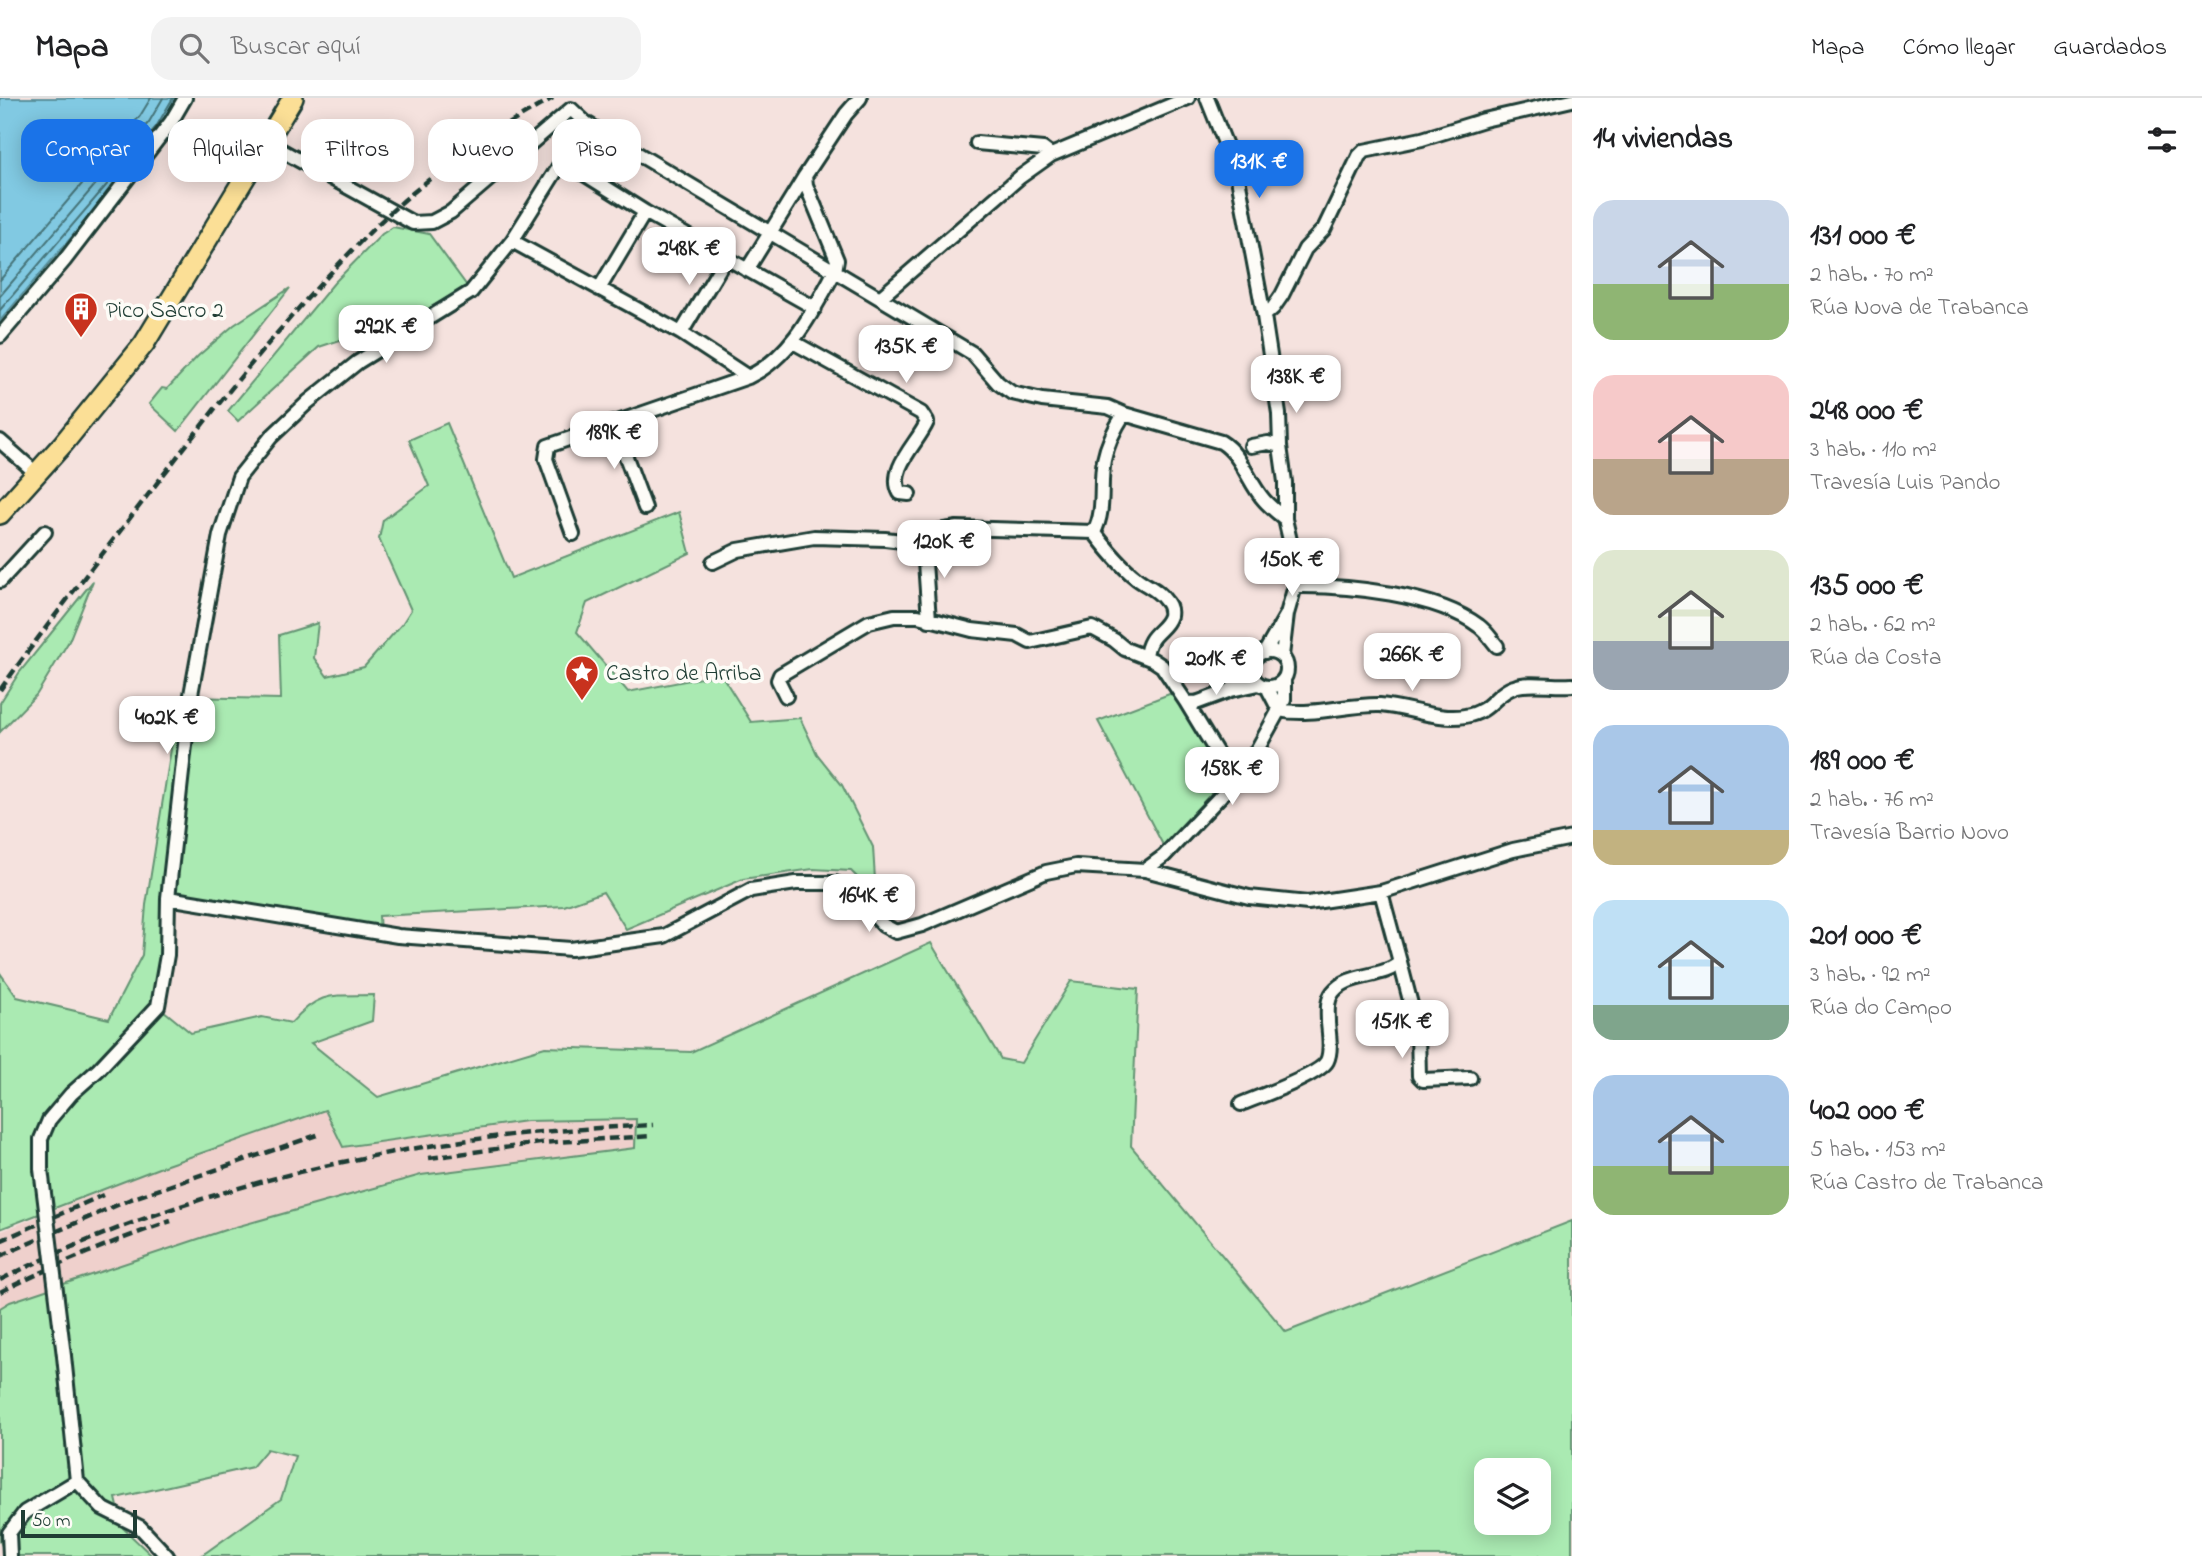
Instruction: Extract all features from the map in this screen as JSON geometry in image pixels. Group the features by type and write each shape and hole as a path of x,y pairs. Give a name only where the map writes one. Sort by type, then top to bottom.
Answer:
{"main road":[{"path":"280,119 293,98"},
{"path":"0,514 64,444 144,344 242,182"}],"street":[{"path":"0,336 71,251 171,122 185,98"},
{"path":"747,270 805,176 846,114 860,98"},
{"path":"881,297 1020,177 1051,155 1188,98"},
{"path":"1145,870 1164,856 1247,768 1279,710 1284,700 1287,667 1282,656 1287,614 1295,586 1292,549 1285,519 1285,482 1279,414 1264,316 1237,173 1207,98"},
{"path":"1264,316 1282,295 1305,249 1324,229 1359,156 1364,151 1422,139 1484,120 1572,100"},
{"path":"559,119 571,109 582,119"},
{"path":"287,154 412,223 432,222 450,212 552,125"},
{"path":"977,143 1043,149 1051,155"},
{"path":"641,156 972,353 998,383 1012,393 1042,400 1108,407 1221,442 1228,447 1265,502 1285,519"},
{"path":"167,1556 140,1527 102,1508 77,1481 41,1169 41,1139 49,1120 71,1094 98,1070 158,1006 167,955 169,898 190,700 220,535 239,477 271,437 308,402 358,362 471,292 512,241 552,176"},
{"path":"573,534 546,459 546,451 555,443 748,377 763,370 793,342 835,271 837,260 811,200 805,176"},
{"path":"597,182 815,308"},
{"path":"599,289 645,212"},
{"path":"512,241 681,333 748,377"},
{"path":"681,333 726,258"},
{"path":"793,342 921,413 927,422 901,465 897,477 900,493 909,494"},
{"path":"1094,532 1100,521 1104,460 1124,414"},
{"path":"613,422 645,508"},
{"path":"0,441 36,473"},
{"path":"1251,446 1268,443 1280,446"},
{"path":"713,562 738,550 814,537 911,542 926,540 938,531 957,528 1094,532"},
{"path":"0,581 45,532"},
{"path":"1094,532 1112,555 1137,579 1167,602 1170,618 1154,634 1147,646 1146,657"},
{"path":"926,540 929,620"},
{"path":"1295,586 1352,587 1432,604 1476,624 1497,646"},
{"path":"1265,652 1287,614"},
{"path":"786,696 778,680 780,675 869,622 894,616 918,616 971,630 1017,635 1030,642 1092,628 1125,649 1162,666 1234,781"},
{"path":"1231,690 1251,668 1255,658 1271,651 1282,656"},
{"path":"1251,668 1253,677 1263,686 1279,710 1296,713 1380,705 1462,717 1483,712 1502,692 1517,685 1572,685"},
{"path":"1186,702 1196,703 1231,690 1274,687 1284,680"},
{"path":"169,898 398,936 571,949 664,936 751,890 796,883 835,883 851,890 883,925 896,932 922,925 1046,872 1076,866 1145,870 1249,897 1308,903 1381,892 1513,850 1572,838"},
{"path":"1381,892 1418,1031 1419,1076 1423,1080 1471,1078"},
{"path":"1241,1104 1309,1076 1323,1066 1328,1061 1329,1051 1328,999 1335,989 1350,981 1395,968 1400,962"},
{"path":"10,1556 9,1533 25,1512 77,1481"}],"shaded area":[{"path":"325,1110 343,1147 526,1121 636,1119 635,1148 421,1176 10,1302 0,1308 0,1232 164,1166"}],"green space":[{"path":"393,227 429,234 467,286 364,346 346,338 319,347 238,421 228,411 334,283 382,234"},
{"path":"290,288 178,431 149,404 162,388 167,389 198,356 234,325"},
{"path":"447,423 511,578 679,512 690,553 587,603 577,632 628,692 721,674 751,722 800,718 817,754 842,785 873,847 876,896 851,871 813,869 743,879 626,929 603,892 564,906 379,916 380,933 169,898 158,1006 191,1033 262,1017 291,1023 301,1012 319,1000 338,996 374,995 372,1021 311,1043 378,1097 545,1047 691,1052 931,943 1001,1059 1021,1063 1071,981 1138,989 1131,1146 1286,1332 1572,1221 1572,1556 201,1556 281,1499 295,1456 267,1449 252,1467 116,1498 123,1528 152,1556 6,1556 0,1541 0,1308 10,1302 225,1230 421,1175 635,1148 636,1119 526,1121 343,1147 325,1110 164,1166 0,1229 0,973 17,997 109,1019 142,955 146,905 175,724 188,697 281,699 279,635 318,623 314,658 327,676 364,667 411,610 379,539 383,520 429,486 409,440"},
{"path":"93,581 69,641 37,694 0,732 0,703 19,673"},
{"path":"1172,693 1225,779 1163,845 1098,721"}],"water":[{"path":"0,98 181,98 154,140 154,119 21,119 21,182 119,182 0,321"}],"railway":[{"path":"0,690 229,391 316,289 377,225 438,172 507,125 553,98"},
{"path":"0,1280 129,1224 263,1181 332,1164 471,1140 541,1132 653,1125"},
{"path":"0,1256 131,1199 320,1134"},
{"path":"429,1158 540,1143 652,1136"},
{"path":"0,1241 103,1195"},
{"path":"0,1292 84,1254 171,1221"}],"place":[{"name":"Pico Sacro 2","path":"81,339"},
{"name":"Castro de Arriba","path":"582,702"}]}
